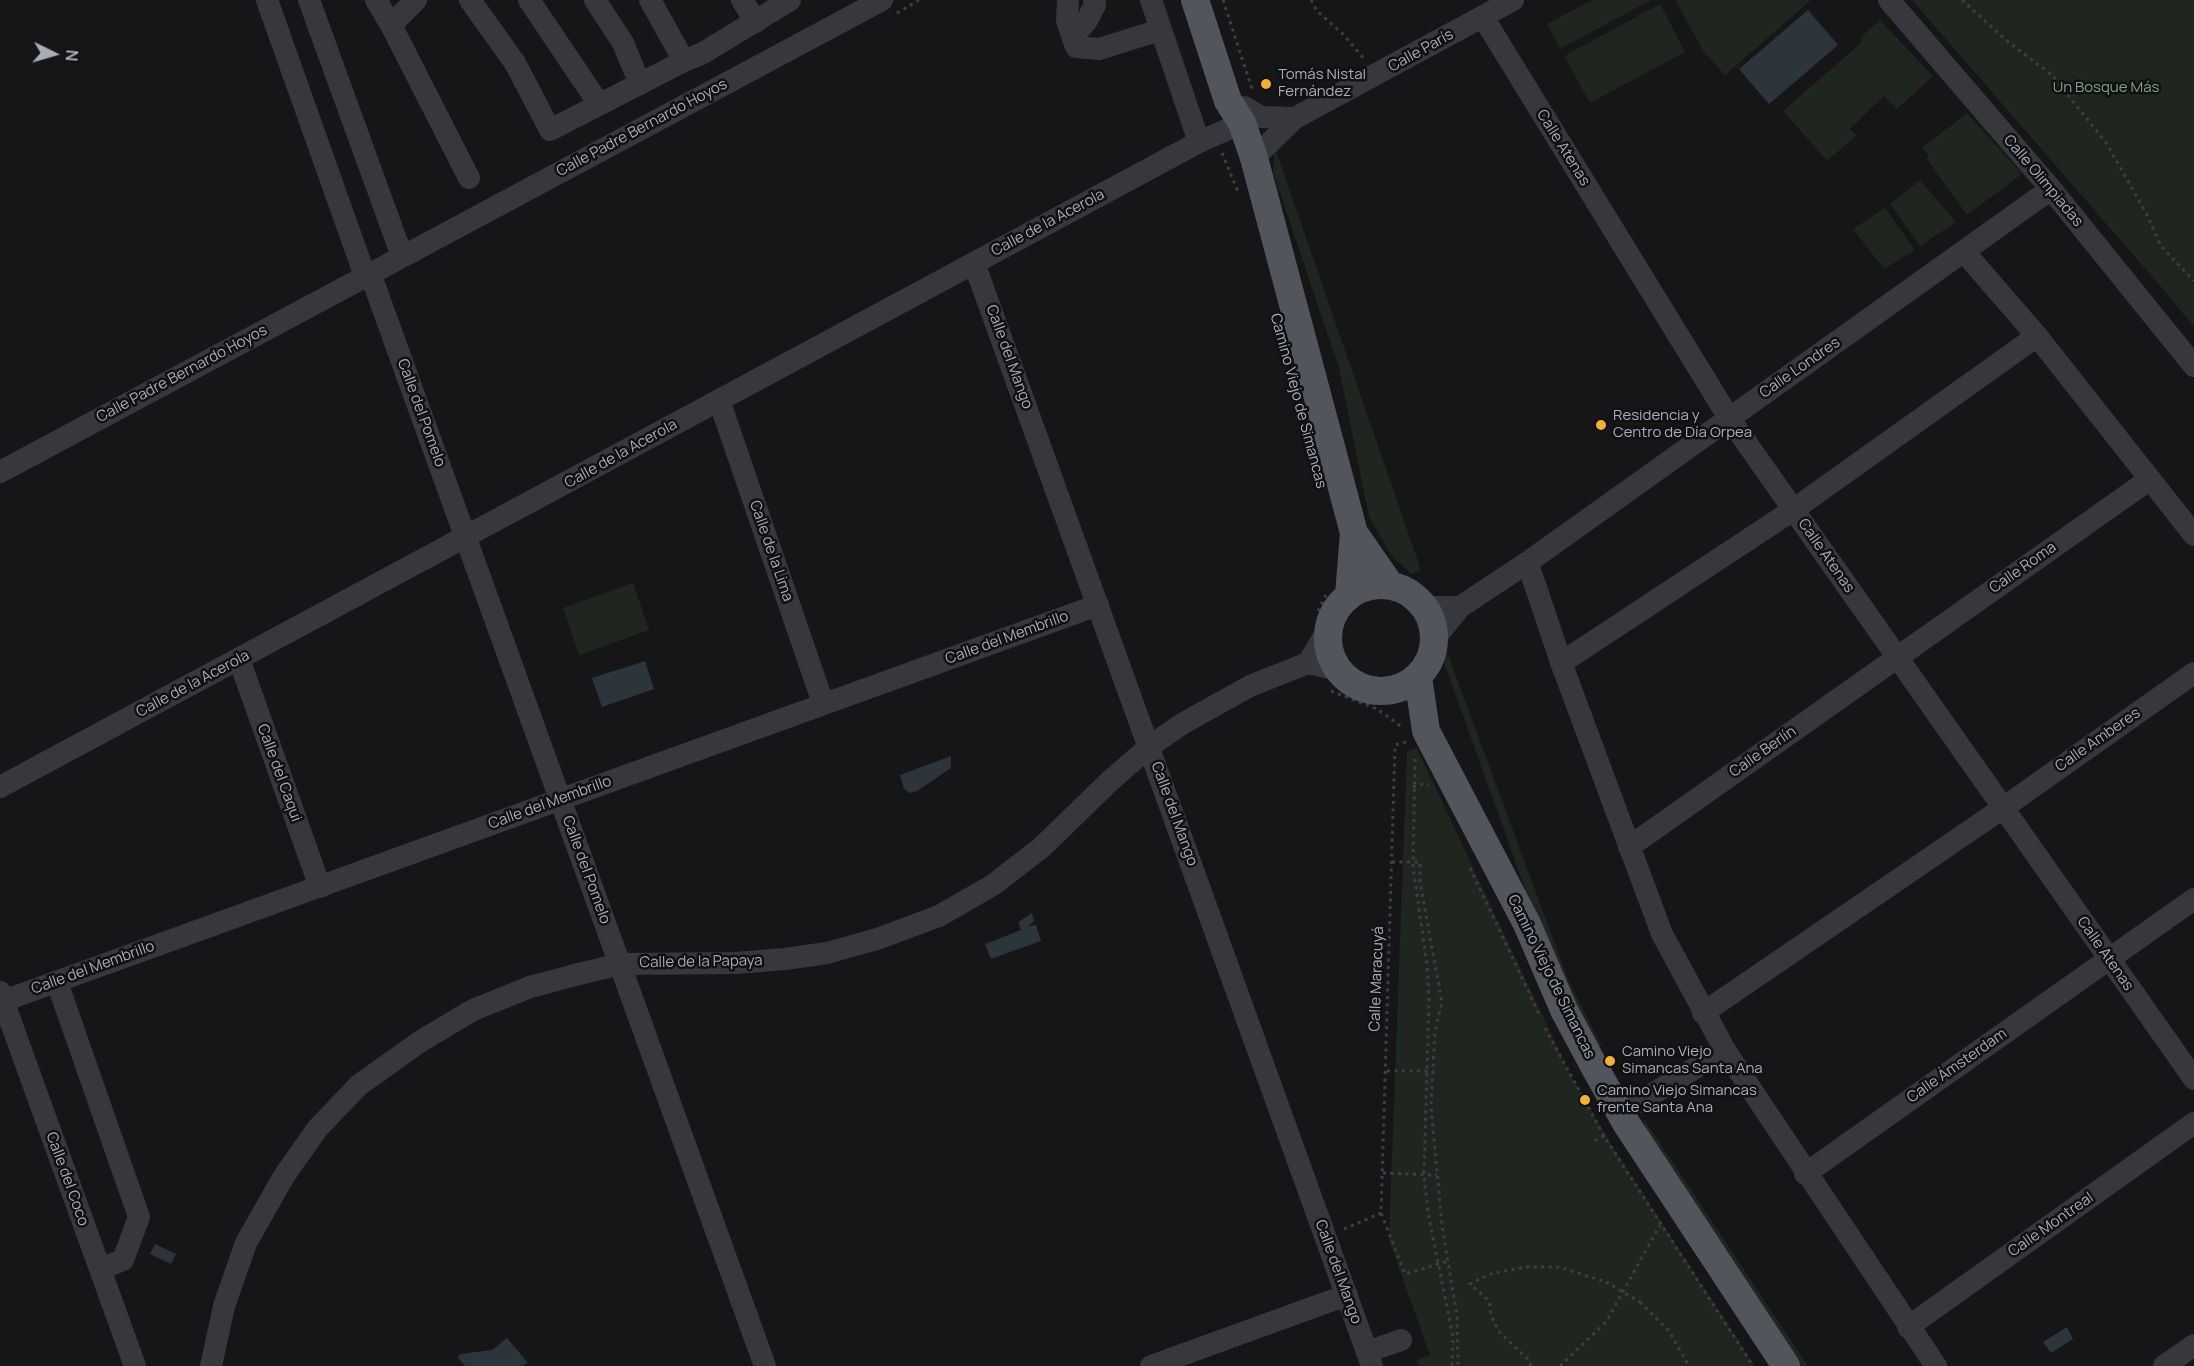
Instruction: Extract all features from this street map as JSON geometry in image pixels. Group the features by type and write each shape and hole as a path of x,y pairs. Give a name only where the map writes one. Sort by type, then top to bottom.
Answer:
{"main road":[{"name":"Camino Viejo de Simancas","path":"1195,0 1228,101 1246,107"},
{"name":"Camino Viejo de Simancas","path":"1214,4 1246,107 1254,158 1353,533 1390,585"},
{"name":"Camino Viejo de Simancas","path":"1338,593 1353,533"},
{"path":"1390,585 1412,594 1425,607 1432,622 1435,638 1433,652 1418,677 1409,684 1383,691 1334,680 1323,620 1335,612 1338,593 1390,585"},
{"name":"Camino Viejo de Simancas","path":"1417,741 1418,677"},
{"name":"Camino Viejo de Simancas","path":"1383,691 1417,741 1527,924 1564,1010 1626,1123 1786,1366"}],"street":[{"path":"267,0 368,275"},
{"path":"309,0 402,256"},
{"path":"376,0 469,177"},
{"path":"391,25 416,0"},
{"path":"470,0 515,63 550,130 704,53 790,0"},
{"path":"529,0 599,104"},
{"path":"595,0 623,43 640,84"},
{"path":"650,0 684,61"},
{"path":"742,0 756,21"},
{"name":"Calle Padre Bernardo Hoyos","path":"0,472 882,0"},
{"path":"1068,0 1067,21 1076,46 1099,49 1160,30"},
{"path":"1073,36 1086,22 1095,5 1094,0"},
{"path":"1151,0 1199,141"},
{"name":"Calle París","path":"1254,158 1295,118 1513,0"},
{"name":"Calle Olimpiadas","path":"1889,0 2051,189 2194,366"},
{"name":"Calle Atenas","path":"1483,17 1729,418 2194,1079"},
{"name":"Calle París","path":"1246,107 1261,117 1295,118"},
{"name":"Calle de la Acerola","path":"0,788 1199,141 1246,107"},
{"name":"Calle Londres","path":"1435,638 1460,607 1528,562 2051,189"},
{"path":"1972,261 2037,336 2189,529"},
{"name":"Calle del Mango","path":"974,263 1370,1359"},
{"name":"Calle del Pomelo","path":"368,275 466,538 765,1366"},
{"path":"1561,663 1793,510 2037,336"},
{"name":"Calle de la Lima","path":"719,400 823,703"},
{"name":"Calle Roma","path":"1896,657 2150,479"},
{"path":"1531,573 1561,663 1657,922 1703,1013 1805,1174 1936,1366"},
{"name":"Calle del Membrillo","path":"2,997 57,982 1098,605"},
{"path":"1425,607 1460,607"},
{"path":"1323,620 1308,663 1334,680"},
{"name":"Calle Berlín","path":"1629,847 1896,657"},
{"name":"Calle del Caqui","path":"239,659 320,887"},
{"name":"Calle de la Papaya","path":"211,1366 224,1306 246,1243 284,1176 317,1129 359,1085 421,1041 473,1010 530,987 620,964 785,960 827,953 877,939 939,916 993,885 1042,847 1110,780 1150,746 1182,724 1250,686 1308,663"},
{"name":"Calle Amberes","path":"2003,808 2194,673"},
{"path":"1703,1013 2003,808"},
{"path":"2109,959 2194,899"},
{"name":"Calle Ámsterdam","path":"1805,1174 2109,959"},
{"path":"57,982 139,1217 123,1260 100,1269"},
{"name":"Calle del Coco","path":"2,997 135,1366"},
{"path":"1640,1102 1725,1050"},
{"name":"Calle Montreal","path":"1908,1327 2194,1123"},
{"path":"1151,1366 1347,1295"},
{"path":"1370,1359 1401,1340"},
{"path":"2164,1366 2194,1345"}],"path":[{"path":"1311,0 1317,11 1344,34 1377,75"},
{"path":"1962,0 2007,41 2052,75 2107,144 2147,215 2161,246 2194,281"},
{"path":"1214,4 1246,107"},
{"path":"1220,149 1242,199"},
{"path":"1323,620 1338,593"},
{"path":"1334,680 1394,719 1417,741 1413,787 1413,863 1427,965 1424,1174 1428,1212 1453,1337 1452,1366"},
{"name":"Calle Maracuyá","path":"1381,1213 1395,745"},
{"path":"1413,787 1423,784 1431,786"},
{"path":"1392,862 1420,862 1420,882 1442,1002 1435,1031 1431,1106 1437,1175 1457,1316 1458,1366"},
{"path":"1386,1071 1433,1071"},
{"path":"1383,1173 1437,1175"},
{"path":"1334,1261 1340,1249 1340,1230 1381,1213 1404,1274 1448,1261"},
{"path":"1560,1366 1606,1322 1659,1225"},
{"path":"1531,1366 1528,1359 1500,1333 1491,1316 1489,1301 1470,1284 1490,1274 1525,1267 1559,1267 1606,1282 1640,1302 1669,1331 1689,1366"}],"green space":[{"path":"1592,0 1651,0 1560,49 1547,24"},
{"path":"1675,0 1810,1 1725,75 1704,52"},
{"name":"Un Bosque Más","path":"1912,0 2194,0 2194,327 2162,288"},
{"path":"1660,4 1685,52 1590,103 1564,56"},
{"path":"1880,20 1933,76 1897,109 1884,96 1850,129 1857,135 1827,161 1783,111 1862,42 1861,37"},
{"path":"1967,113 2022,174 1967,215 1927,159 1929,156 1922,148"},
{"path":"1275,148 1421,570 1411,574 1391,555 1369,517 1339,368 1273,172"},
{"path":"1920,180 1956,222 1920,246 1890,204"},
{"path":"1885,208 1915,250 1884,269 1853,229"},
{"path":"633,583 649,630 579,655 563,608"},
{"path":"1447,652 1568,979 1602,1047 1590,1043 1537,922 1442,657"},
{"path":"1417,748 1568,1070 1612,1146 1755,1366 1419,1366 1417,1360 1430,1355 1389,1240 1407,752"},
{"path":"1644,1119 1808,1366 1797,1366 1643,1133"}],"shaded area":[{"path":"1808,10 1838,45 1769,104 1739,69"},
{"path":"645,661 654,689 602,707 592,678"},
{"path":"951,756 951,768 917,791 910,793 904,789 900,775"},
{"path":"1032,913 1034,921 1028,926 1036,925 1041,941 991,959 985,944 1021,930 1018,922"},
{"path":"155,1244 176,1254 171,1264 150,1254"},
{"path":"2067,1327 2073,1339 2051,1353 2043,1342"},
{"path":"507,1338 528,1363 521,1366 465,1366 458,1358 460,1354 492,1350"}],"place":[{"name":"Tomás Nistal Fernández","path":"1266,84"},
{"name":"Residencia y Centro de Día Orpea","path":"1601,425"},
{"name":"Camino Viejo Simancas Santa Ana","path":"1610,1061"},
{"name":"Camino Viejo Simancas frente Santa Ana","path":"1585,1100"}]}
